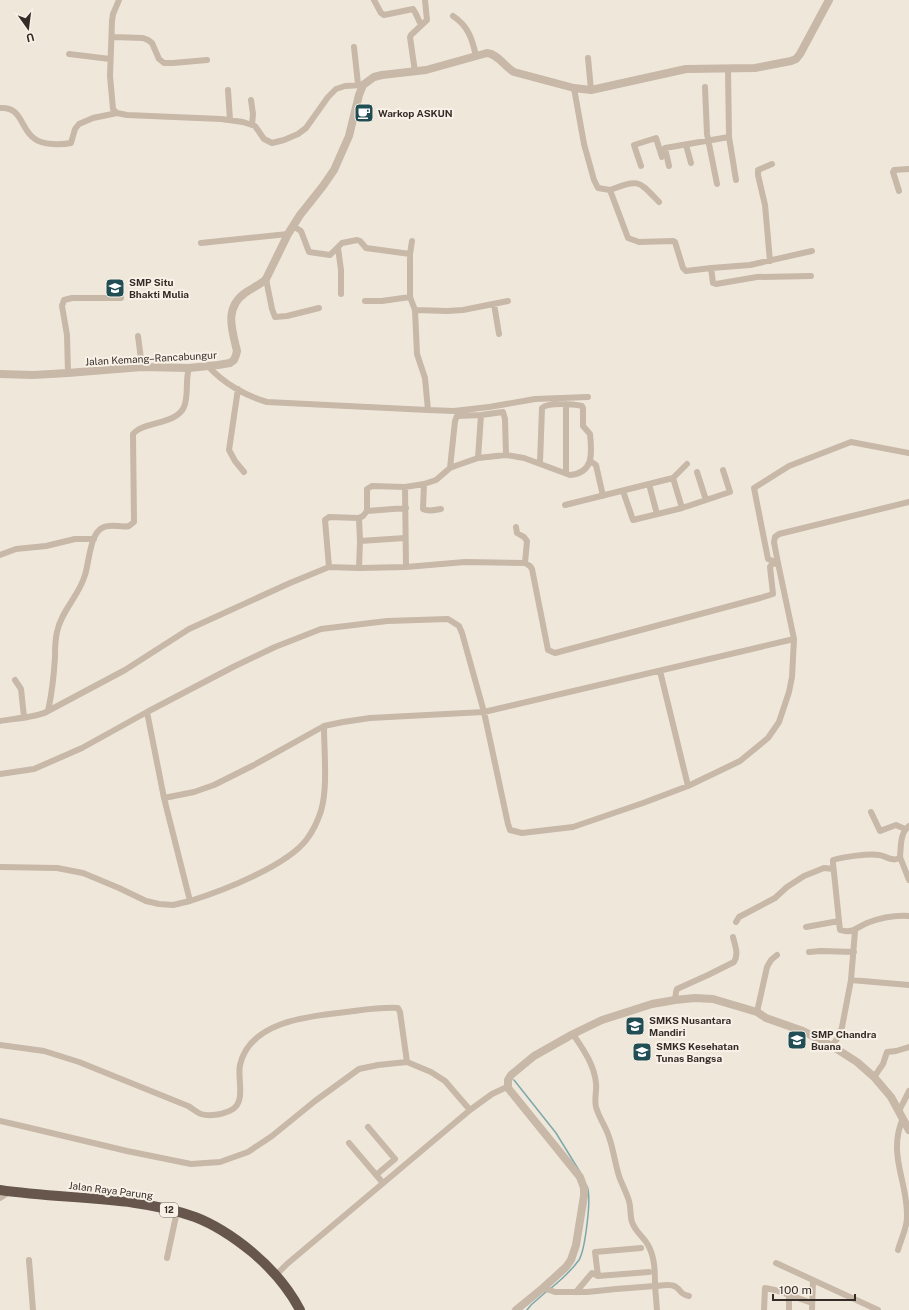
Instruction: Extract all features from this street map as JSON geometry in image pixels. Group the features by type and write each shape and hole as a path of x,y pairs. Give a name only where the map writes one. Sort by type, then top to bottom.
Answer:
{"highway":[{"name":"Jalan Raya Parung","path":"3,1193 143,1205 171,1210 196,1218 221,1230 262,1260 292,1295 300,1310"},
{"name":"Jalan Raya Parung","path":"3,1193 140,1209 176,1216 195,1222 218,1233 238,1246 258,1262 287,1296 295,1310"}],"street":[{"path":"115,111 112,101 110,59 113,14 119,0"},
{"path":"374,0 381,13 384,15 413,9 421,25"},
{"path":"414,69 410,37 427,20 424,0"},
{"path":"0,108 11,109 17,114 29,134 35,140 52,144 71,143 75,129 79,124 115,111 127,114 243,122 252,125 256,128 264,140 272,143 298,134 306,128 328,97 336,89 382,75 414,69 426,70 475,51 491,54 514,72 574,88 591,88 679,70 755,68 791,61 796,59 800,54 829,0"},
{"path":"453,16 464,24 475,51"},
{"path":"112,37 143,38 148,40 152,43 159,59 164,63 207,60"},
{"path":"354,47 359,81"},
{"path":"69,54 110,59"},
{"path":"588,58 591,88"},
{"path":"728,68 729,137 736,180"},
{"name":"Jalan Kemang–Rancabungur","path":"0,374 33,375 142,367 189,368 230,363 234,360 236,351 231,316 233,306 245,293 266,279 290,230 300,215 324,186 334,170 349,136 359,95 359,81"},
{"path":"705,87 707,134 717,184"},
{"path":"574,88 584,144 594,180 598,188 610,190 634,182 644,186 659,202"},
{"path":"228,90 230,120"},
{"path":"251,100 254,114 252,125"},
{"path":"662,149 729,137"},
{"path":"641,166 634,145 656,138 669,166"},
{"path":"686,145 691,163"},
{"path":"662,149 662,157"},
{"path":"770,261 765,205 758,170 772,164"},
{"path":"899,191 893,172 894,170 909,169"},
{"path":"610,190 628,238 639,242 675,242 682,268 686,271 745,266 791,257 812,251"},
{"path":"202,243 290,230 301,231 308,250 311,253 330,255 342,244 358,240 366,248 410,254"},
{"path":"412,241 410,254 410,297 415,310 417,354 425,378 428,410"},
{"path":"338,248 341,270 341,294"},
{"path":"711,268 713,283 716,284 757,277 811,276"},
{"path":"266,279 275,317 287,316 319,308"},
{"path":"365,302 410,297"},
{"path":"68,373 67,335 62,306 64,300 72,298 121,298"},
{"path":"415,310 463,310 508,301"},
{"path":"494,304 499,334"},
{"path":"138,336 142,367"},
{"path":"208,366 224,380 238,389 258,400 267,402 454,411 489,408 535,399 588,398"},
{"path":"48,711 54,671 56,633 63,614 80,589 97,532 102,527 129,526 134,522 133,434 141,429 175,417 181,412 184,408 186,400 186,380 189,368"},
{"path":"238,389 229,450 235,461 244,472"},
{"path":"566,404 566,473"},
{"path":"329,567 325,520 329,517 359,518 363,516 367,511 368,487 405,487 424,484 436,480 450,468 478,458 506,454 540,463 570,475 584,470 590,461 591,456 590,434 583,426 583,408 580,405 547,405 542,408 540,463"},
{"path":"450,468 456,418 459,416 503,412 505,419 506,454"},
{"path":"478,458 481,415"},
{"path":"778,563 768,559 754,488 789,466 851,442 909,453"},
{"path":"590,461 596,465 604,496"},
{"path":"565,505 673,478 687,464"},
{"path":"623,491 634,520 682,508 730,492 723,470"},
{"path":"697,472 706,500"},
{"path":"673,478 682,508"},
{"path":"424,484 423,509 431,511 441,509"},
{"path":"649,484 657,514"},
{"path":"405,487 406,567"},
{"path":"0,774 34,769 82,748 147,712 274,647 321,629 387,621 448,619 458,626 462,633 484,712 510,830 522,833 573,827 688,786 740,761 768,738 779,722 789,692 792,678 794,639 774,542 775,537 779,534 909,502"},
{"path":"367,511 406,508"},
{"path":"359,518 359,568"},
{"path":"516,528 517,533 524,537 527,541 525,562"},
{"path":"360,541 405,538"},
{"path":"0,555 16,549 46,546 75,539 94,539"},
{"path":"0,721 45,714 125,670 189,629 329,567 406,567 465,562 525,562 532,569 548,650 555,653 753,600 773,594 784,588"},
{"path":"773,594 770,566 778,563"},
{"path":"164,798 194,792 214,785 254,766 324,726 370,718 484,712 794,639"},
{"path":"660,671 688,786"},
{"path":"15,680 21,689 24,717"},
{"path":"147,712 164,798 190,901"},
{"path":"0,867 57,868 83,873 146,901 159,904 173,905 190,901 231,886 277,863 296,850 307,839 320,813 324,796 324,726"},
{"path":"871,812 880,830 896,825 907,827 902,834 900,857 909,880"},
{"path":"900,857 895,860 878,855 868,855 833,860 840,930 855,931 868,923 883,918 901,915 909,916"},
{"path":"736,922 739,917 774,898 787,886 804,876 824,868 833,870"},
{"path":"806,927 839,921"},
{"path":"832,1046 840,1031 851,980 855,931"},
{"path":"675,1000 678,989 734,962 737,952 733,937"},
{"path":"809,952 854,952"},
{"path":"758,1012 767,968 771,960 777,955"},
{"path":"851,980 909,985"},
{"path":"516,1310 566,1267 574,1253 584,1204 584,1188 580,1177 507,1087 508,1078 534,1056 572,1034 609,1018 652,1004 695,998 713,999 758,1012 766,1018 803,1031 832,1046 857,1062 874,1077 891,1097 909,1130"},
{"path":"0,1045 44,1051 79,1062 188,1106 200,1114 212,1115 227,1112 234,1108 239,1100 239,1067 244,1054 252,1042 272,1028 285,1022 323,1015 398,1008 400,1012 406,1062"},
{"path":"572,1034 593,1068 597,1108 610,1138 619,1178 629,1201 633,1224 639,1235 648,1245 654,1264 656,1310"},
{"path":"874,1077 884,1064 887,1052 909,1047"},
{"path":"0,1122 191,1164 220,1162 248,1152 272,1136 314,1101 359,1069 406,1062 431,1072 445,1081 470,1110"},
{"path":"276,1275 470,1110 492,1094 507,1087"},
{"path":"898,1250 906,1226 907,1217 906,1203 897,1157 897,1136 901,1115 909,1091"},
{"path":"368,1127 395,1159 376,1175"},
{"path":"349,1143 383,1183"},
{"path":"167,1258 176,1216"},
{"path":"598,1276 595,1252 641,1248"},
{"path":"29,1260 33,1310"},
{"path":"776,1263 874,1309"},
{"path":"576,1292 592,1273 598,1276 649,1272"},
{"path":"764,1310 765,1288 789,1295 812,1307 812,1280"},
{"path":"543,1288 555,1292 576,1292 671,1285 675,1286 682,1295 689,1296"},
{"path":"789,1295 789,1310"}],"waterway":[{"path":"514,1080 556,1133 580,1172"},
{"path":"550,1289 562,1279 579,1260 583,1246 588,1212 589,1201 587,1186"},
{"path":"527,1310 547,1291"}],"place":[{"name":"Warkop ASKUN","path":"364,113"},
{"name":"SMP Situ Bhakti Mulia","path":"115,288"},
{"name":"SMKS Nusantara Mandiri","path":"635,1026"},
{"name":"SMP Chandra Buana","path":"797,1040"},
{"name":"SMKS Kesehatan Tunas Bangsa","path":"642,1052"}]}
